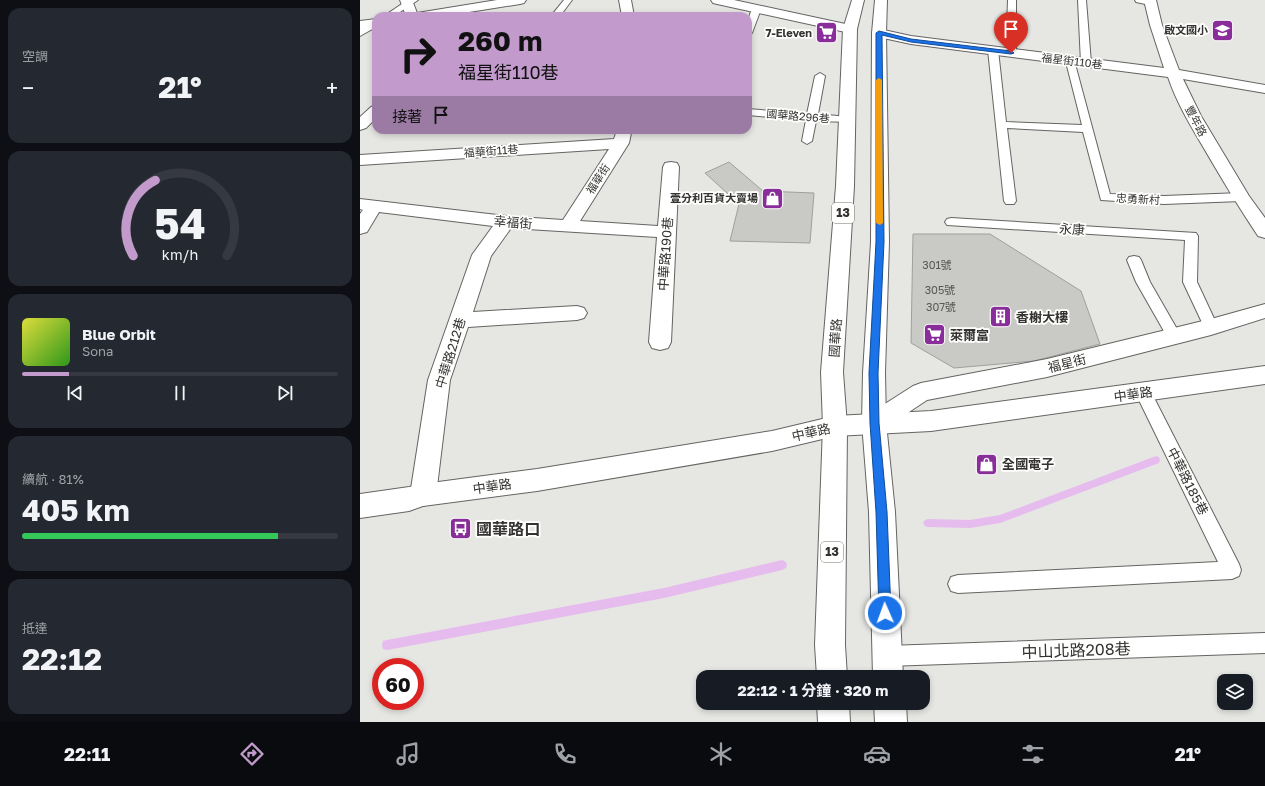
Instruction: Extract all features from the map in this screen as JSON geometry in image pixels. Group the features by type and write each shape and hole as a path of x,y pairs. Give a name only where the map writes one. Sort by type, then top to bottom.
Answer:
{"street":[{"path":"446,12 520,0"},
{"path":"625,0 627,12"},
{"name":"福星街110巷","path":"716,0 743,2 757,10 911,40 993,50 1086,64 1174,73 1265,89"},
{"name":"國華路","path":"832,670 830,645 835,426 832,372 845,186 850,29 858,0"},
{"path":"881,0 879,33 880,242 874,373 874,423 882,512 888,667"},
{"path":"409,1 411,12"},
{"name":"豐年路","path":"1146,1 1180,91 1193,116 1241,197 1265,232"},
{"path":"360,25 372,24"},
{"path":"360,125 372,114"},
{"name":"福華街11巷","path":"360,160 622,137"},
{"name":"福華街","path":"568,226 622,137"},
{"name":"中華路190巷","path":"660,342 671,167"},
{"path":"360,228 367,205"},
{"name":"幸福街","path":"367,205 506,222 666,232"},
{"name":"中華路212巷","path":"423,495 439,380 482,255 506,222"},
{"name":"福星街","path":"874,423 921,392 1047,368 1211,327 1265,311"},
{"path":"460,320 577,313"},
{"name":"中華路","path":"360,506 409,499 423,495 537,480 764,442 835,426 931,420 1265,375"},
{"path":"833,710 834,722"},
{"path":"890,710 891,722"}],"lane":[{"path":"558,12 568,0"},
{"path":"1011,53 1012,0"},
{"path":"1082,0 1086,64"},
{"path":"394,12 409,1"},
{"path":"752,23 757,10"},
{"path":"360,33 372,26"},
{"path":"993,50 1010,201"},
{"name":"忠勇新村","path":"1072,62 1104,197 1164,200 1241,197"},
{"path":"806,141 820,76"},
{"name":"國華路296巷","path":"752,112 847,120"},
{"path":"1002,125 1088,129"},
{"name":"永康","path":"951,222 1192,236 1190,282 1211,327"},
{"path":"1134,260 1143,282 1174,336"},
{"name":"中華路185巷","path":"958,584 1232,570 1143,392"},
{"name":"中山北路208巷","path":"888,667 1265,643"}],"building":[{"name":"壹分利百貨大賣場","path":"729,162 763,191 814,193 810,243 730,241 739,204 705,173"},
{"name":"香榭大樓","path":"913,234 990,234 1081,291 1100,344 1034,361 954,368 911,343"}],"waterway":[{"path":"928,523 970,524 1000,519 1156,460"},
{"path":"387,645 664,593 782,565"}],"slow traffic":[{"path":"879,80 880,223"}],"place":[{"name":"啟文國小","path":"1223,30"},
{"name":"7-Eleven","path":"827,33"},
{"name":"壹分利百貨大賣場","path":"773,198"},
{"name":"香榭大樓","path":"1001,317"},
{"name":"萊爾富","path":"934,335"},
{"name":"全國電子","path":"987,464"},
{"name":"國華路口","path":"460,529"}],"route":[{"path":"885,613 882,512 874,423 874,373 880,242 879,33 911,40 1011,53"}]}
